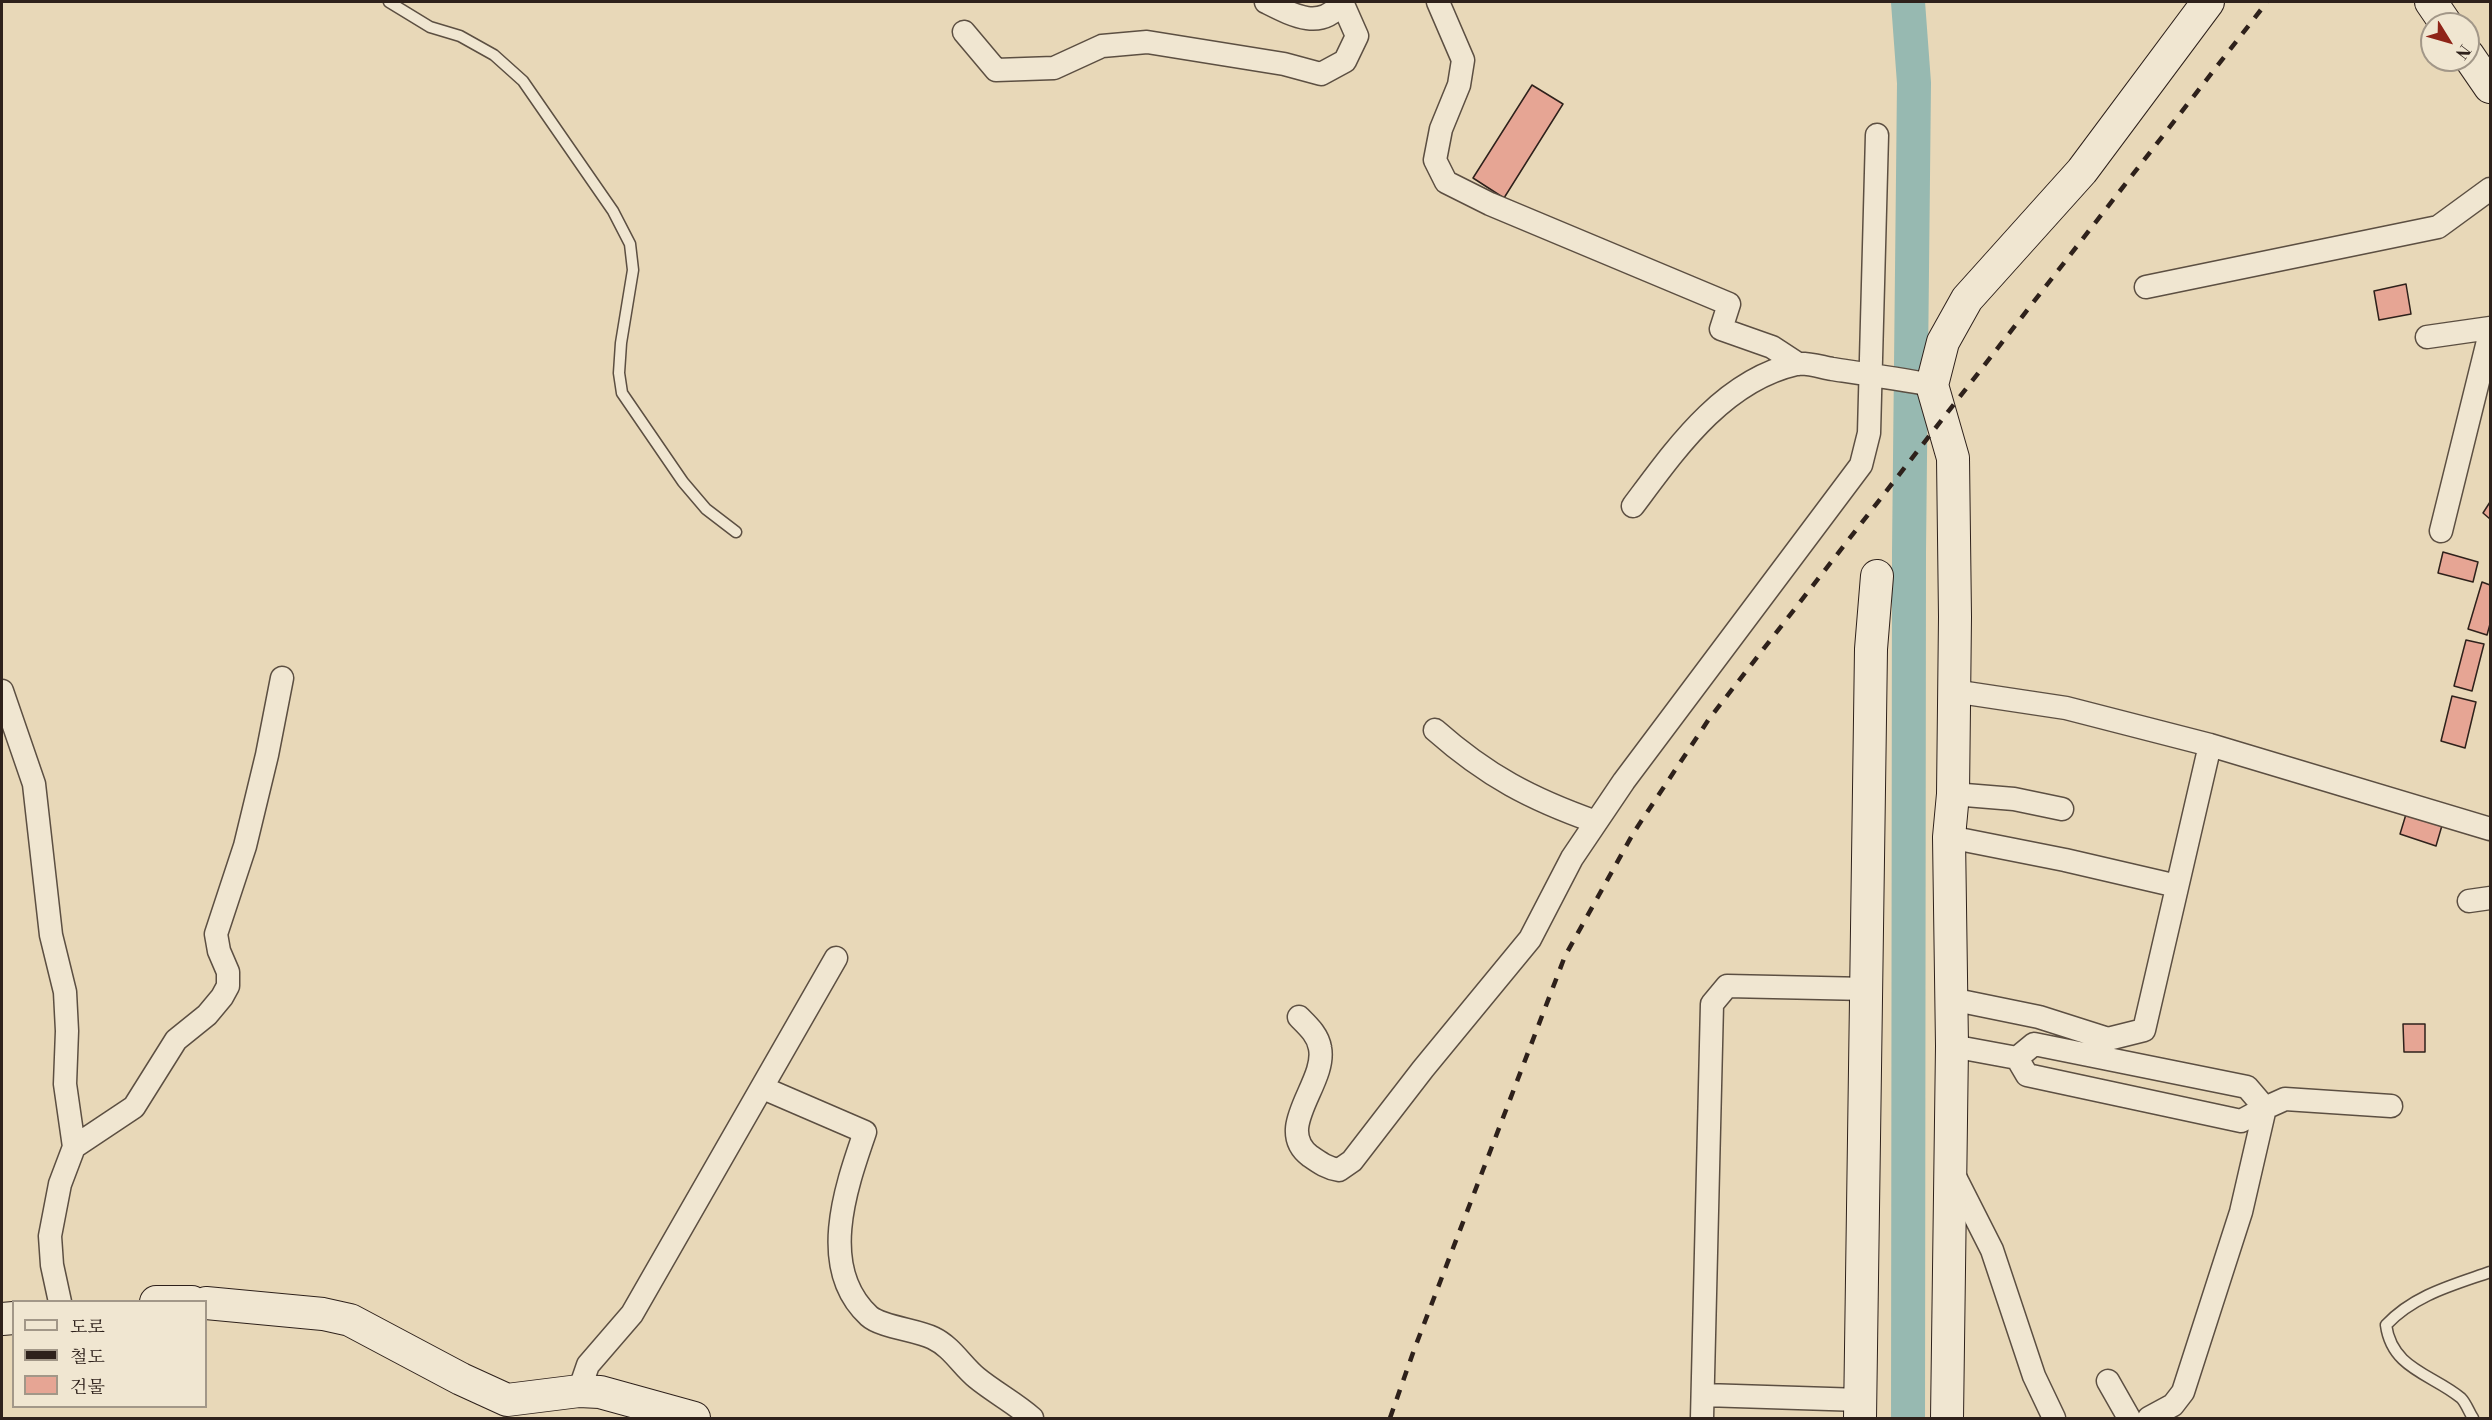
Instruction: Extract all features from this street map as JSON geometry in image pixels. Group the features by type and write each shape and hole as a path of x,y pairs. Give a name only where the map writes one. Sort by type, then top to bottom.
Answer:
{"street":[{"path":"1266,2 1316,21 1334,14 1342,2"},
{"path":"964,32 996,70 1054,68 1101,46 1147,42 1284,64 1321,75 1345,60 1357,36 1342,2"},
{"path":"1438,2 1463,60 1459,85 1441,129 1435,160 1446,182 1490,204 1729,304 1721,329 1772,347 1798,363 1925,383"},
{"path":"1947,1419 1948,1164 1952,1046 1949,837 1953,794 1953,458 1925,383 1943,342 1967,299 2082,171 2208,2"},
{"path":"2480,72 2490,87"},
{"path":"1299,1017 1312,1029 1321,1048 1317,1069 1295,1128 1302,1150 1326,1168 1339,1170 1352,1161 1423,1069 1530,939 1572,858 1624,781 1861,465 1869,433 1875,376 1878,135"},
{"path":"2146,287 2438,227 2490,189"},
{"path":"2427,337 2490,328"},
{"path":"2440,531 2490,333"},
{"path":"1633,506 1681,441 1704,418 1732,395 1767,375 1798,363"},
{"path":"1704,1395 1861,1409 1871,648 1877,576"},
{"path":"74,1147 134,1107 176,1040 207,1015 222,998 228,986 228,972 219,951 216,934 245,846 267,755 282,678"},
{"path":"2,691 34,784 51,935 64,992 67,1031 65,1083 74,1147 60,1184 50,1236 52,1264 60,1300"},
{"path":"1953,691 2066,708 2210,745 2490,829"},
{"path":"1435,730 1503,783 1545,804 1596,822"},
{"path":"1951,999 2039,1017 2108,1039 2144,1030 2210,745"},
{"path":"1953,794 2014,799 2062,810"},
{"path":"1949,837 2065,860 2177,886"},
{"path":"579,1391 588,1365 633,1314 836,958"},
{"path":"1702,1419 1712,1004 1718,993 1727,986 1867,989"},
{"path":"2017,1058 2034,1044 2079,1053 2247,1087 2265,1108"},
{"path":"1952,1046 2017,1058 2027,1075 2241,1121 2285,1099 2391,1106"},
{"path":"763,1088 866,1132 845,1192 840,1229 843,1267 850,1291 870,1318 935,1338 954,1353 976,1377 1032,1419"},
{"path":"2150,1419 2173,1405 2183,1392 2241,1212 2265,1108"},
{"path":"1948,1164 1992,1250 2034,1377 2054,1419"},
{"path":"207,1303 323,1314 350,1320 507,1400 579,1391 600,1392 694,1419"},
{"path":"2108,1381 2129,1419"}],"lane":[{"path":"389,2 430,27 460,36 494,55 523,81 613,211 630,244 633,270 621,343 619,373 622,393 683,482 706,509 736,532"},
{"path":"2473,1419 2463,1400 2416,1371 2388,1343 2386,1325 2399,1311 2437,1290 2490,1272"}],"building":[{"path":"1532,85 1563,104 1504,198 1473,178"},
{"path":"2406,284 2411,314 2379,320 2374,291"},
{"path":"2490,502 2490,519 2483,513"},
{"path":"2443,552 2478,562 2473,582 2438,573"},
{"path":"2482,582 2490,585 2490,624 2487,635 2468,629"},
{"path":"2466,640 2484,644 2472,691 2454,686"},
{"path":"2452,696 2476,702 2465,748 2441,741"},
{"path":"2407,811 2443,822 2436,846 2400,834"},
{"path":"2403,1024 2425,1024 2425,1052 2404,1052"}],"waterway":[{"path":"1908,2 1914,83 1909,552 1908,1418"}],"railway":[{"path":"1390,1418 1565,956 1634,832 1709,719 2267,2"}]}
